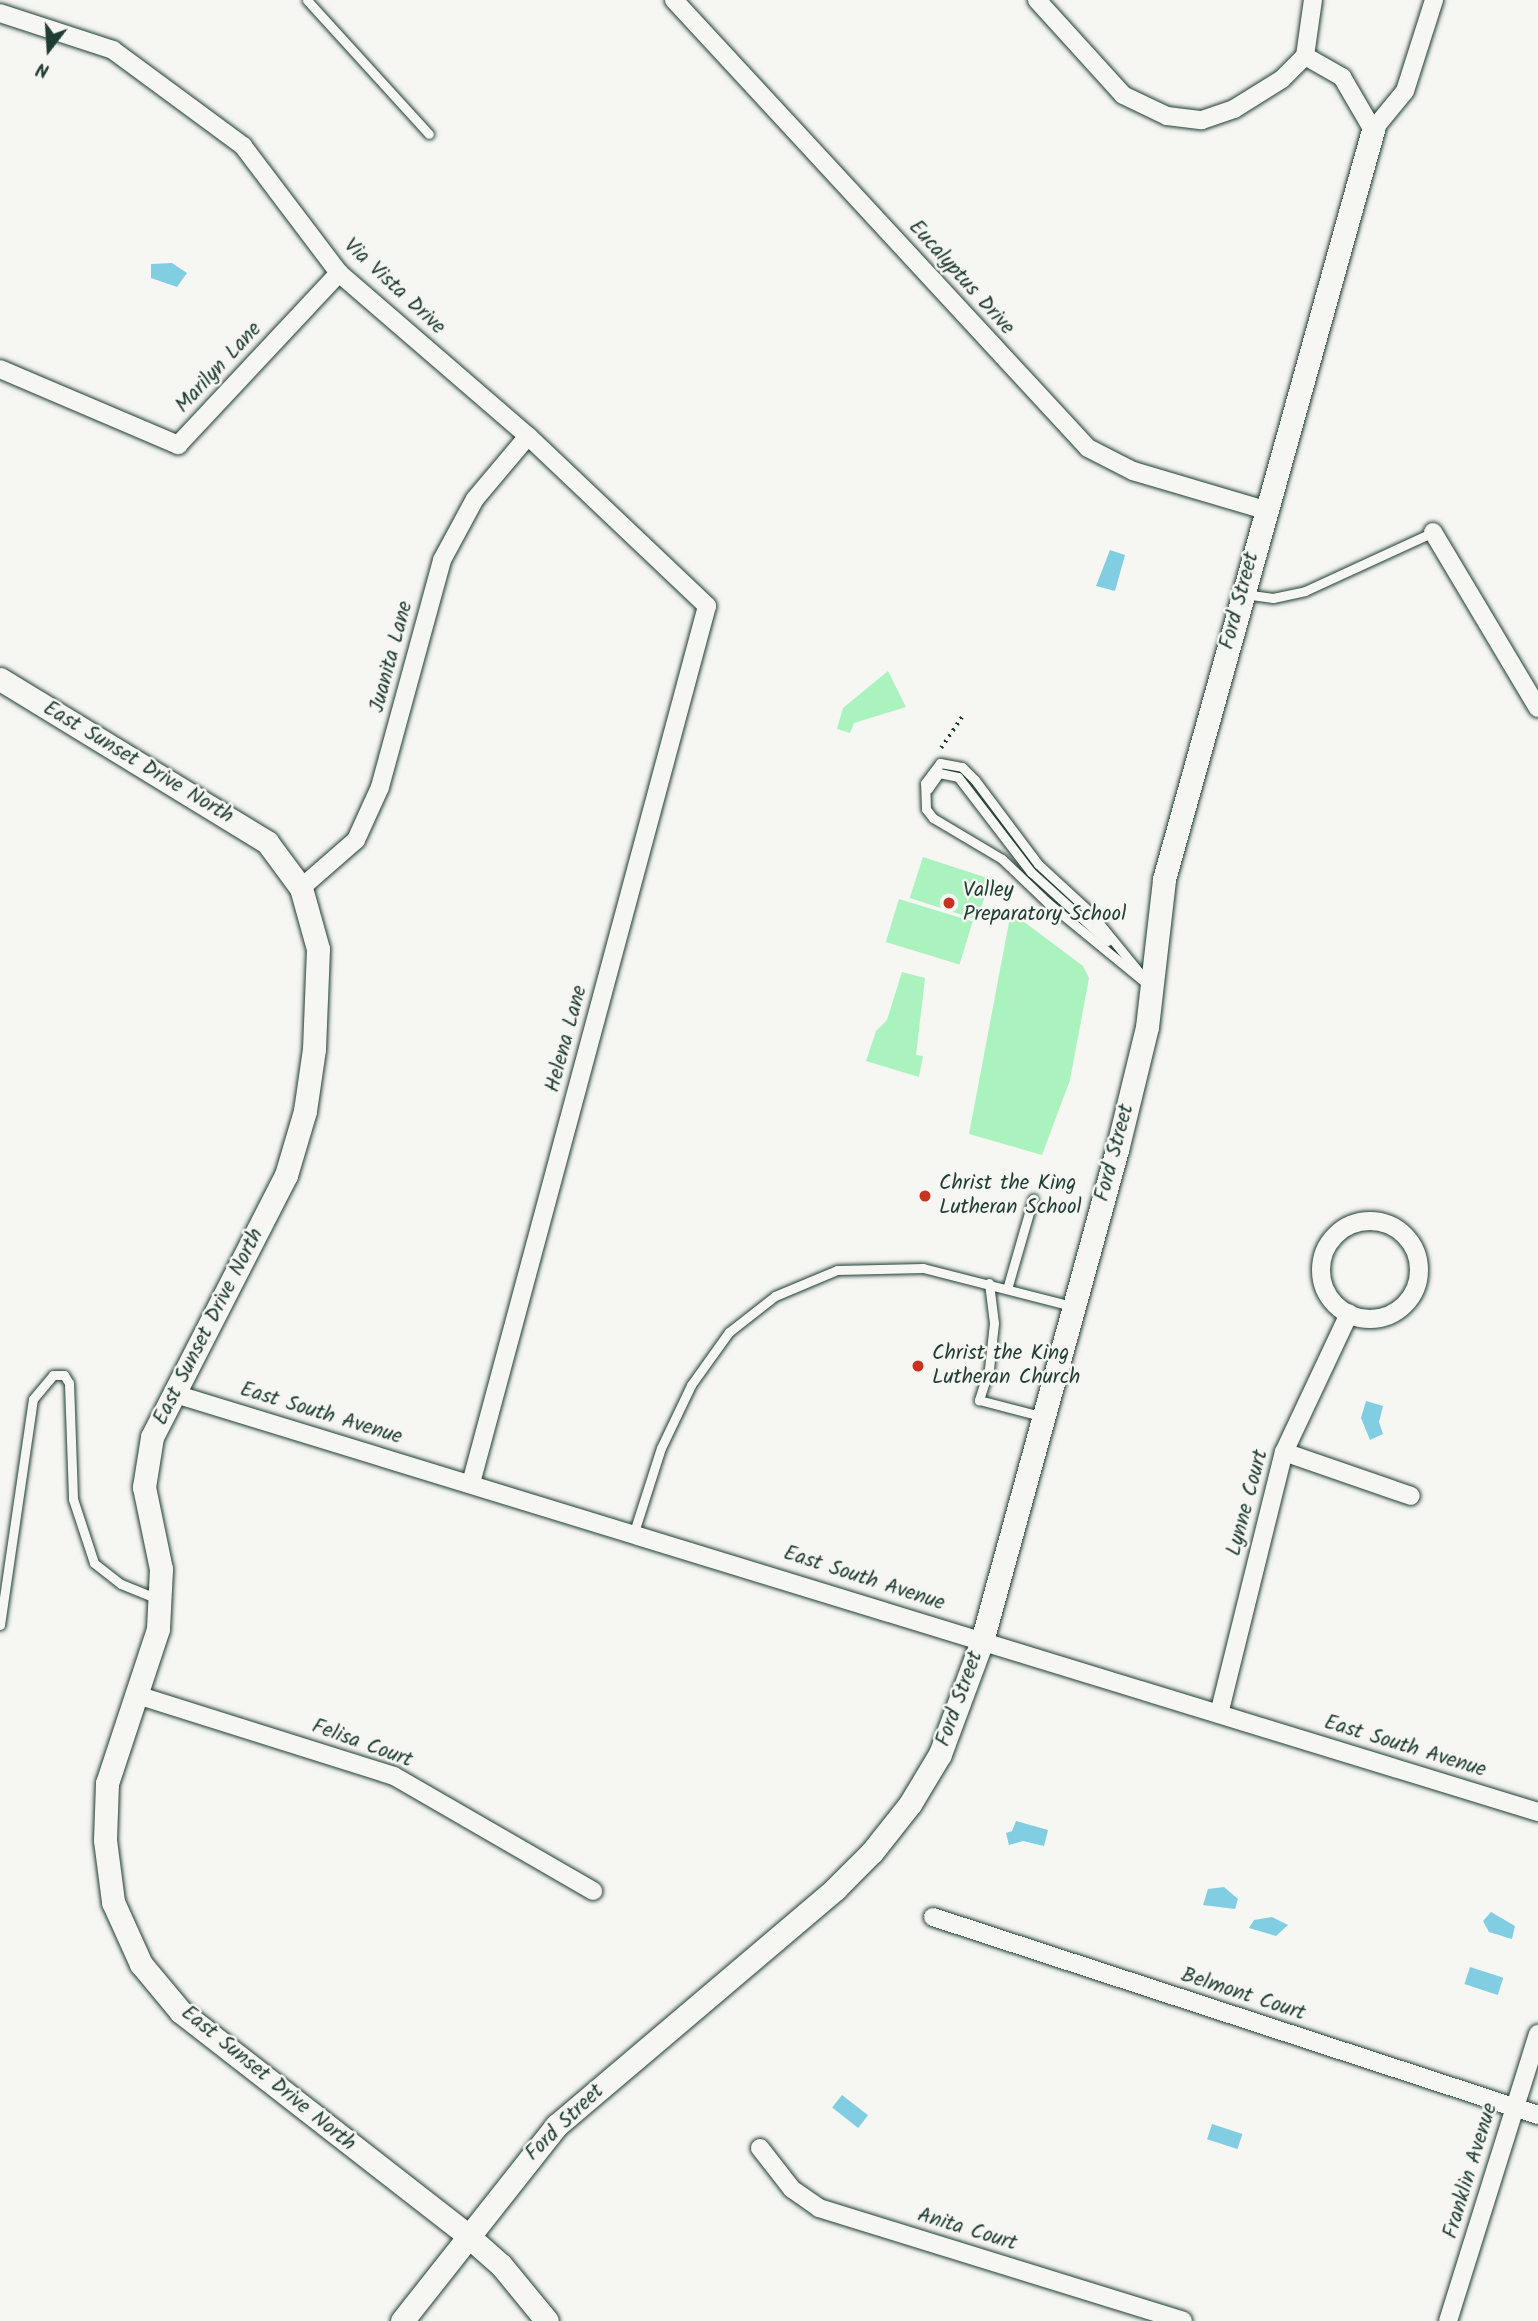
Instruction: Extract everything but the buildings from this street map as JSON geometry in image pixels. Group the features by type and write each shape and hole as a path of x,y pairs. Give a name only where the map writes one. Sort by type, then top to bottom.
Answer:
{"street":[{"name":"Eucalyptus Drive","path":"674,0 1088,448 1133,471 1265,510"},
{"path":"1037,0 1123,95 1167,116 1202,120 1234,108 1282,79 1305,56 1313,0"},
{"name":"Ford Street","path":"402,2321 467,2235 557,2125 835,1889 872,1852 940,1754 982,1641 1120,1138 1152,988 1164,880 1265,510 1373,130 1405,91 1434,0"},
{"name":"Via Vista Drive","path":"0,13 113,50 243,146 339,273 528,436 707,606"},
{"path":"1305,56 1342,77 1373,130"},
{"name":"Marilyn Lane","path":"0,369 178,445 339,273"},
{"name":"Juanita Lane","path":"300,888 356,840 380,787 442,561 475,499 528,436"},
{"path":"1433,532 1538,708"},
{"name":"Helena Lane","path":"471,1483 707,606"},
{"name":"East Sunset Drive North","path":"0,679 267,842 300,888 318,949 314,1049 305,1111 286,1175 152,1437 144,1487 161,1569 158,1629 107,1783 106,1840 113,1902 141,1964 181,2012 467,2235 501,2265 547,2321"},
{"path":"1379,1222 1394,1227 1405,1236 1416,1255 1418,1277 1414,1292 1387,1315 1364,1318 1349,1314 1331,1300 1321,1278 1328,1244 1356,1223 1379,1222"},
{"name":"Lynne Court","path":"1219,1714 1284,1451 1349,1314"},
{"name":"East South Avenue","path":"175,1394 635,1532 1538,1812"},
{"path":"1284,1451 1410,1496"},
{"name":"Felisa Court","path":"137,1695 394,1776 593,1891"},
{"name":"Belmont Court","path":"933,1917 1538,2115"},
{"name":"Franklin Avenue","path":"1448,2321 1538,2034"},
{"name":"Anita Court","path":"760,2148 793,2189 819,2208 1183,2321"}],"lane":[{"path":"307,0 429,134"},
{"path":"1242,593 1273,598 1305,592 1433,532"},
{"path":"940,764 962,767 1014,827 1038,864 1090,912 1152,988 1048,903 1002,859 941,825 926,810 925,783 940,764"},
{"path":"1007,1289 1033,1199"},
{"path":"635,1532 662,1448 691,1385 729,1332 775,1296 837,1270 875,1267 923,1268 1073,1307"},
{"path":"989,1283 994,1323 989,1369 979,1400 1042,1416"},
{"path":"0,1625 33,1399 53,1375 64,1375 69,1383 73,1499 94,1563 121,1584 159,1600"}],"path":[{"path":"941,748 962,717"}],"green space":[{"path":"888,671 906,707 854,723 850,733 837,729 843,708"},
{"path":"923,857 991,879 977,920 910,898"},
{"path":"899,899 973,922 959,965 886,942"},
{"path":"1011,912 1083,966 1089,978 1070,1080 1042,1155 969,1134"},
{"path":"902,972 925,978 916,1055 923,1056 919,1077 866,1061 876,1031 887,1020"}],"water":[{"path":"172,263 187,273 177,287 151,278 151,264"},
{"path":"1110,550 1125,555 1115,591 1096,586"},
{"path":"1366,1401 1383,1406 1379,1422 1383,1434 1370,1440 1361,1418"},
{"path":"1016,1821 1048,1830 1044,1846 1023,1841 1009,1845 1006,1833 1012,1831"},
{"path":"1224,1887 1238,1899 1235,1909 1203,1905 1208,1889"},
{"path":"1491,1912 1515,1926 1512,1939 1489,1932 1483,1921"},
{"path":"1272,1917 1288,1925 1276,1936 1249,1928 1254,1920"},
{"path":"1470,1967 1503,1978 1498,1995 1464,1984"},
{"path":"842,2095 868,2115 858,2128 832,2108"},
{"path":"1212,2124 1242,2134 1237,2149 1207,2139"}],"place":[{"name":"Valley Preparatory School","path":"949,903"},
{"name":"Christ the King Lutheran School","path":"925,1196"},
{"name":"Christ the King Lutheran Church","path":"918,1366"}]}
